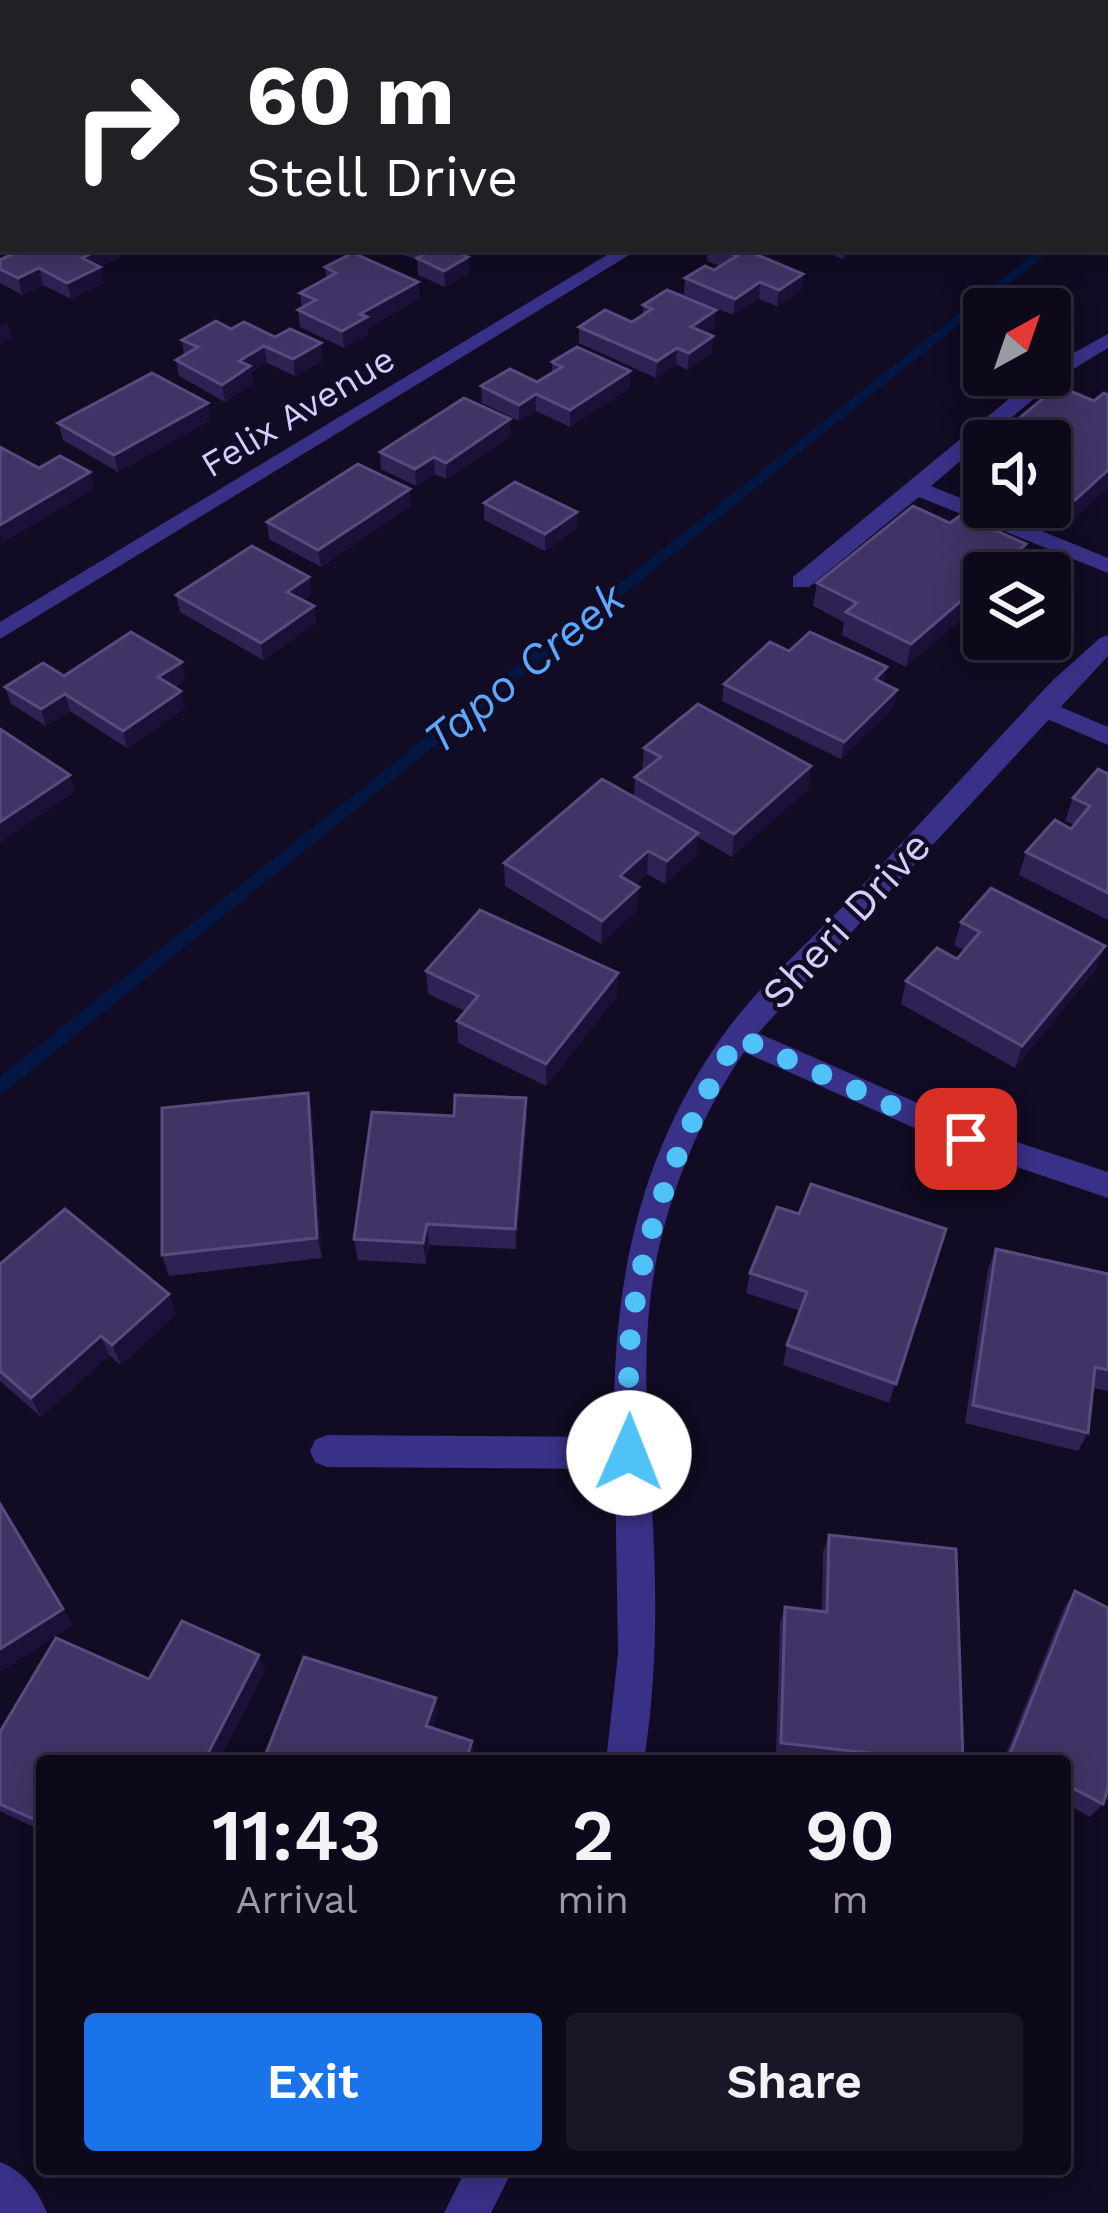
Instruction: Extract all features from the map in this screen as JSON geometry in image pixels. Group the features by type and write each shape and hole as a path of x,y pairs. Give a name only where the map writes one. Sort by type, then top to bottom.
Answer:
{"street":[{"name":"Felix Avenue","path":"0,632 625,252"},
{"path":"1071,362 1108,340"},
{"path":"801,582 1025,396"},
{"path":"916,488 1108,566"},
{"name":"Sheri Drive","path":"626,1755 637,1700 641,1609 629,1453 632,1327 650,1224 692,1114 738,1037 1042,706 1108,643"},
{"path":"1042,706 1108,737"},
{"path":"738,1037 932,1126 1035,1165 1108,1185"},
{"path":"327,1451 629,1453"},
{"path":"466,2213 488,2175"},
{"path":"0,2184 25,2213"}],"building":[{"path":"17,252 95,252 82,258 100,267 67,283 39,268 18,278 0,269 0,260"},
{"path":"429,252 468,257 444,271 417,258"},
{"path":"727,252 750,252 803,274 779,290 760,282 735,299 685,278 705,266 714,270 737,256"},
{"path":"353,253 418,282 360,314 367,317 342,331 298,310 316,300 300,293 336,273 325,267"},
{"path":"667,290 716,310 691,327 713,336 689,353 677,348 657,361 579,327 605,310 632,322 652,309 643,305"},
{"path":"216,321 231,329 244,322 275,337 290,329 321,343 293,359 264,346 239,361 250,366 222,385 176,360 198,347 182,340"},
{"path":"577,347 630,371 570,410 536,394 519,405 481,386 510,369 537,382 562,367 552,362"},
{"path":"152,373 208,403 114,455 58,423"},
{"path":"1071,391 1094,401 1108,395 1108,470 1075,500 1071,498 1071,420 1017,420 1046,396 1071,396"},
{"path":"464,398 510,419 446,463 434,457 415,469 380,452"},
{"path":"0,447 39,468 60,456 90,472 0,525"},
{"path":"358,464 410,489 318,550 267,522"},
{"path":"515,482 577,512 545,534 484,503"},
{"path":"913,506 950,523 961,515 963,528 990,528 1026,544 1017,552 963,552 963,599 911,644 846,612 857,603 817,583"},
{"path":"252,546 309,577 287,592 314,606 261,643 176,595"},
{"path":"131,632 182,662 158,677 181,691 123,731 65,694 41,709 5,687 43,663 64,676"},
{"path":"810,632 887,667 875,679 897,690 844,742 724,684 770,642 789,651"},
{"path":"698,704 811,766 734,834 635,777 661,757 644,748"},
{"path":"0,729 70,775 0,822"},
{"path":"1098,769 1108,774 1108,893 1026,852 1055,820 1071,829 1090,806 1073,798"},
{"path":"602,779 698,833 667,861 648,851 620,876 639,887 602,921 504,863"},
{"path":"991,888 1105,946 1022,1046 906,981 937,948 957,959 980,932 961,922"},
{"path":"480,910 618,973 546,1064 457,1021 478,996 426,971"},
{"path":"308,1093 317,1238 162,1255 162,1108"},
{"path":"455,1095 526,1098 515,1229 427,1224 423,1243 354,1239 372,1112 454,1116"},
{"path":"811,1184 946,1229 896,1384 787,1345 807,1292 750,1273 777,1207 799,1214"},
{"path":"65,1209 169,1294 112,1345 101,1336 31,1398 0,1371 0,1264"},
{"path":"996,1249 1108,1274 1108,1370 1095,1367 1088,1433 973,1405"},
{"path":"0,1504 63,1609 0,1649"},
{"path":"829,1535 956,1549 963,1755 886,1755 781,1743 785,1607 827,1612"},
{"path":"1075,1591 1108,1608 1108,1787 1103,1804 1071,1787 1071,1755 1010,1754"},
{"path":"182,1621 259,1655 207,1755 36,1755 36,1820 0,1804 0,1732 56,1638 149,1679"},
{"path":"304,1657 436,1698 426,1726 472,1741 468,1755 265,1755"}],"waterway":[{"name":"Tapo Creek","path":"0,1086 1043,252"}],"route":[{"path":"629,1453 632,1327 650,1224 692,1114 738,1037 966,1139"}]}
